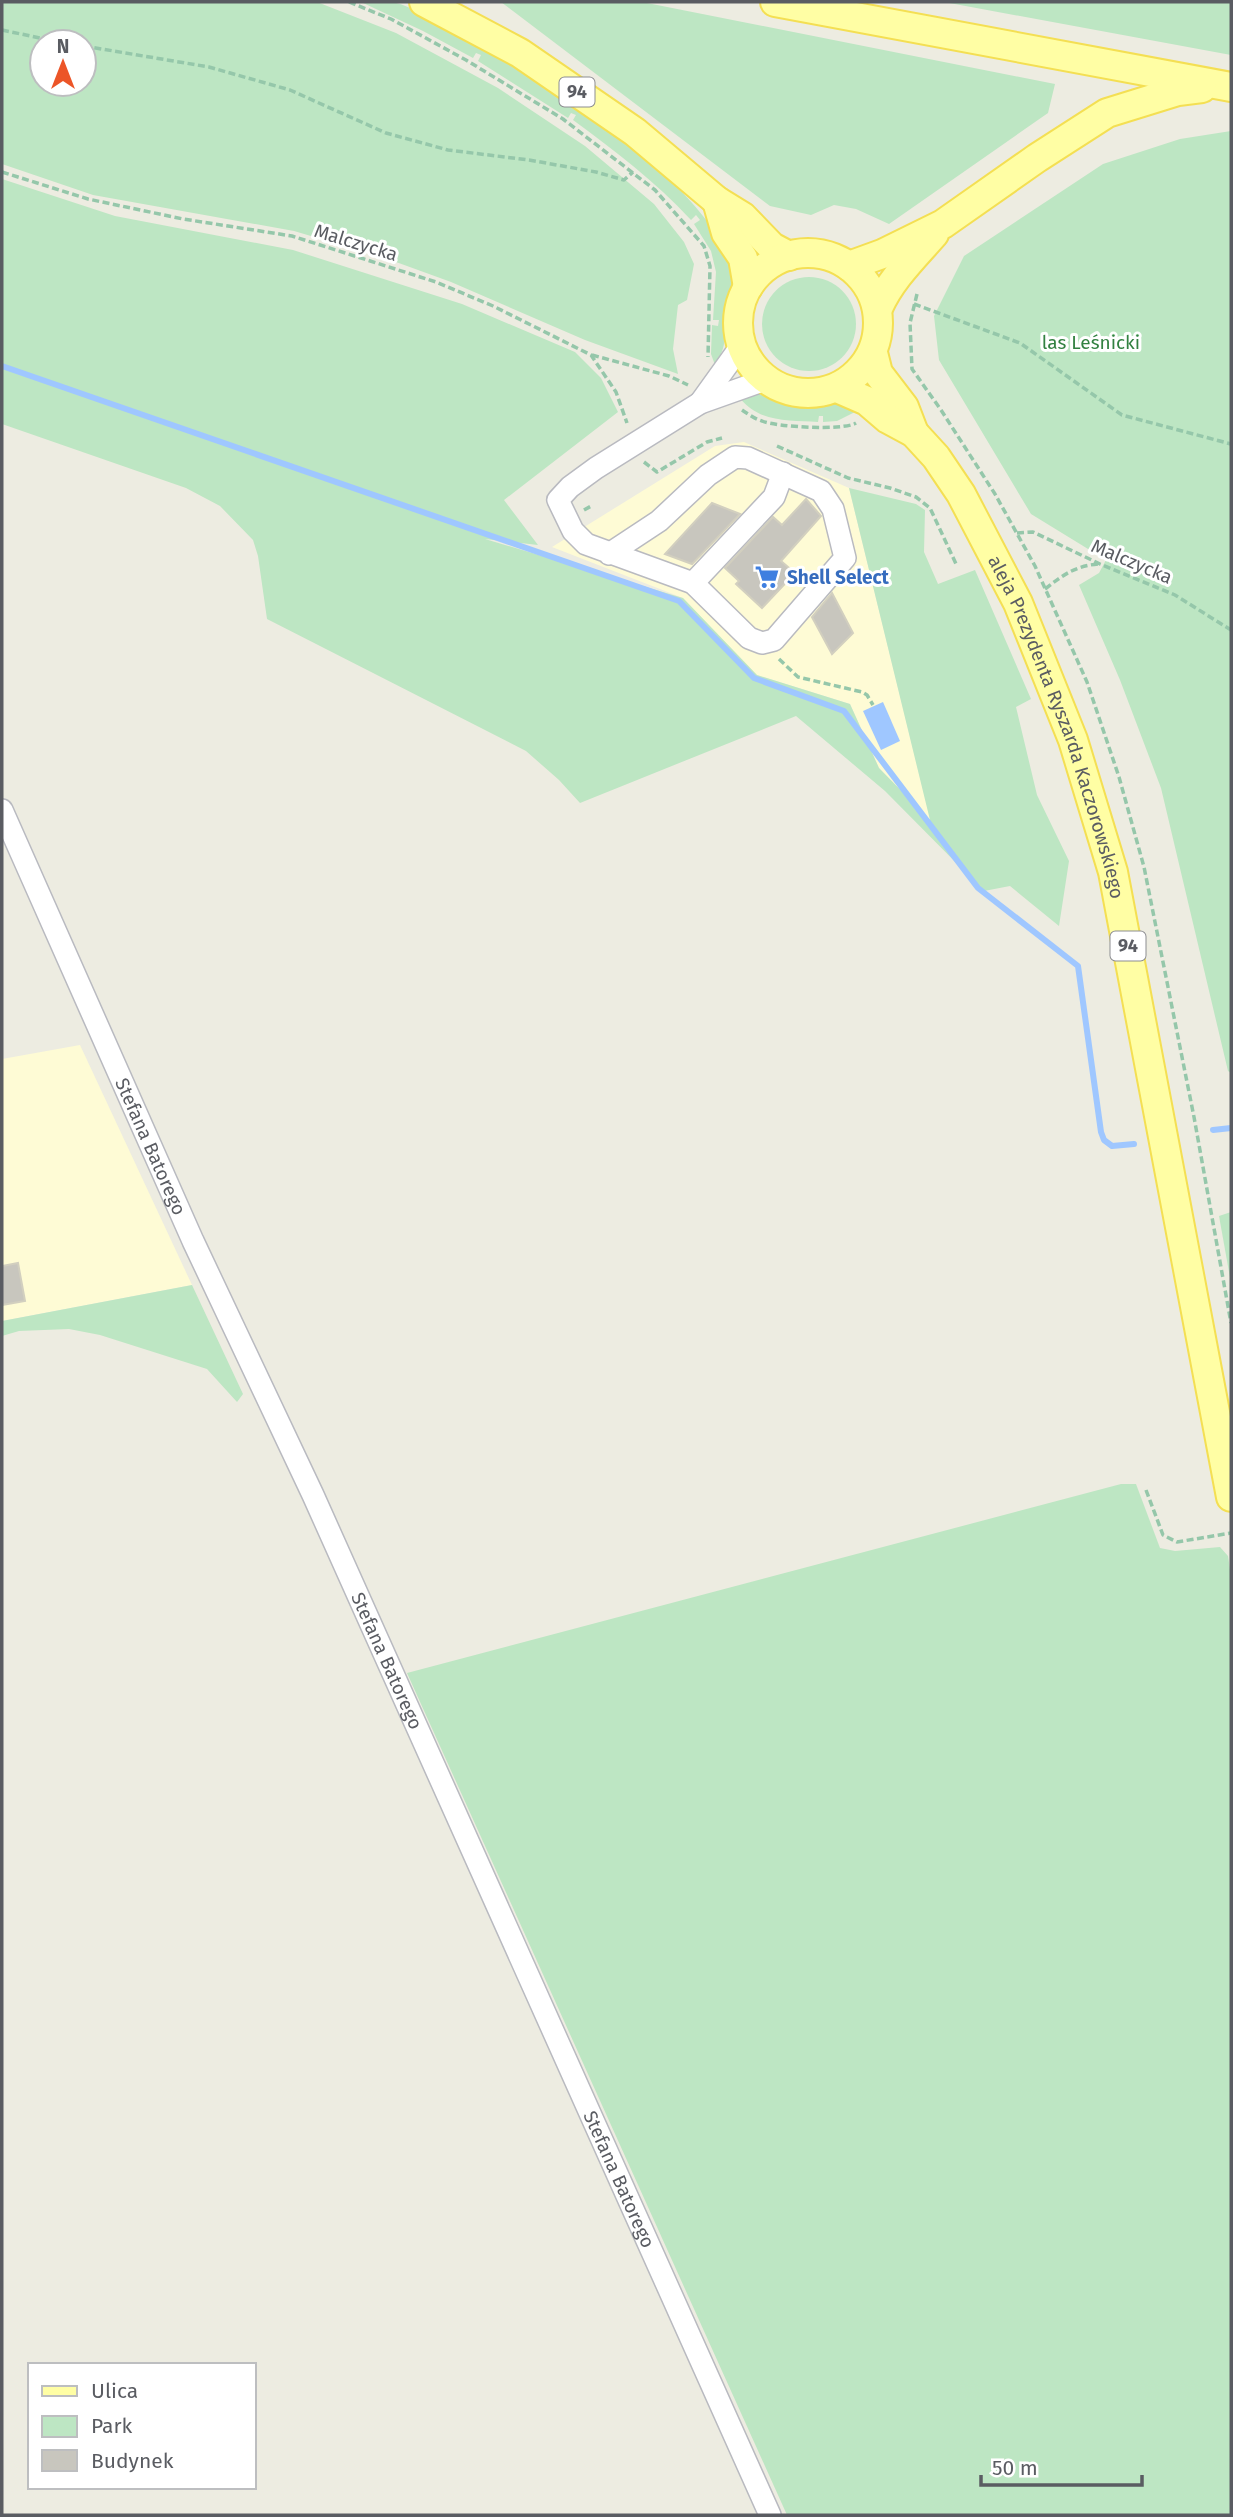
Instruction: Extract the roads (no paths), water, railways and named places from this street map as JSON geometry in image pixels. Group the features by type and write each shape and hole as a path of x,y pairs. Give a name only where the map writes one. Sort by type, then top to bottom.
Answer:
{"main road":[{"name":"94","path":"424,2 520,54 635,132 717,201 743,217 772,247 789,256"},
{"path":"775,2 1227,86"},
{"path":"849,265 883,254 943,224 1047,150 1107,113 1178,90 1227,86"},
{"path":"717,201 726,233 743,258 748,287"},
{"path":"877,308 897,274 943,224"},
{"path":"809,253 830,256 849,265 867,285 877,308 879,331 873,353 864,368 837,388 814,394 788,391 765,380 751,365 741,346 738,326 740,306 758,273 772,262 809,253"},
{"name":"aleja Prezydenta Ryszarda Kaczorowskiego","path":"873,353 878,373 904,407 914,433"},
{"name":"aleja Prezydenta Ryszarda Kaczorowskiego","path":"837,388 867,401 888,419 914,433 936,457 961,494 1018,603 1073,740 1113,872 1231,1497"}],"street":[{"path":"608,554 659,521 708,475 735,457 748,458 821,491 833,509 845,558 774,640 762,643 749,638 693,583 608,554 586,544 577,537 558,500 570,487 635,444 695,395 741,346"},
{"path":"695,395 765,380"},
{"path":"693,583 774,497 783,473"},
{"name":"Stefana Batorego","path":"2,810 193,1241 313,1495 770,2515"}],"water":[{"path":"883,702 900,741 881,750 863,711"}],"waterway":[{"path":"2,366 679,601 754,678 844,711 978,888 1078,966 1101,1132 1104,1140 1112,1146 1134,1144"},
{"path":"1213,1130 1231,1128"}],"place":[{"name":"Shell Select","path":"767,577"}],"park label":[{"name":"las Leśnicki","path":"1091,342"}]}
